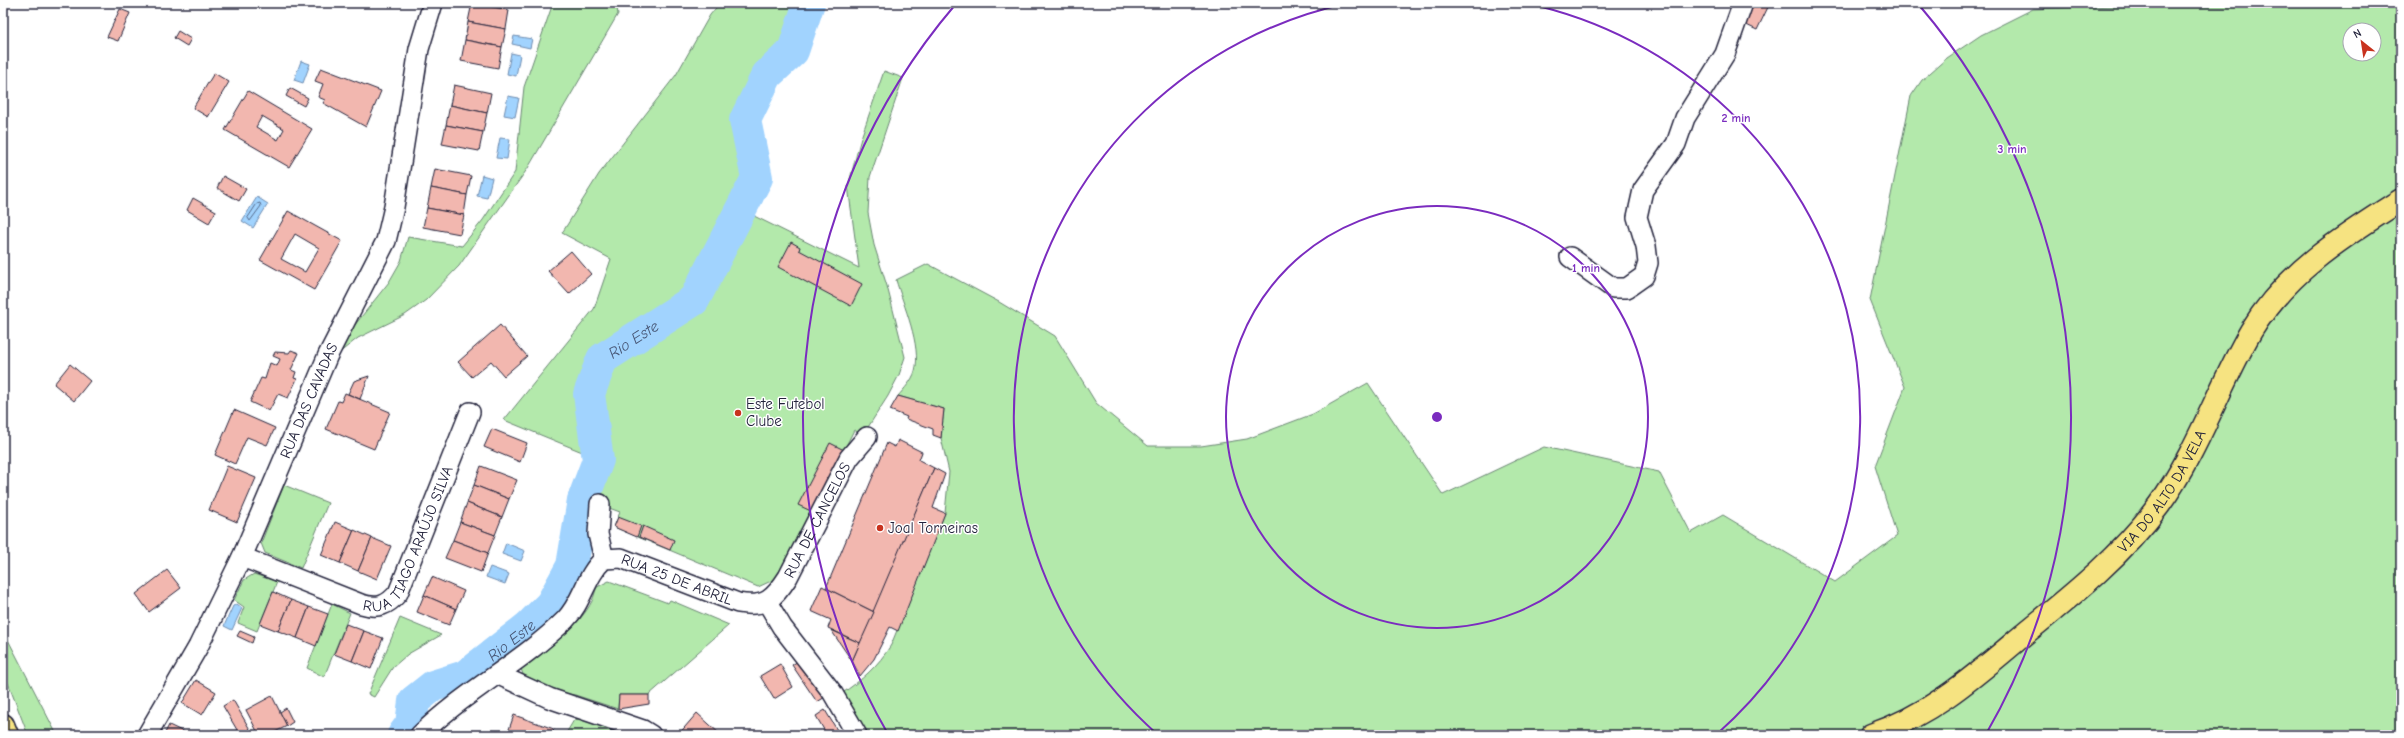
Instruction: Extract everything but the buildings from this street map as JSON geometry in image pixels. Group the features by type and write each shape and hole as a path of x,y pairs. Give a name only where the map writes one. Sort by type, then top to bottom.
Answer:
{"main road":[{"name":"VIA DO ALTO DA VELA","path":"1871,735 1934,704 1980,674 2108,561 2158,505 2178,476 2252,330 2284,288 2331,245 2401,200"},
{"path":"3,725 7,735"}],"street":[{"name":"RUA DAS CAVADAS","path":"147,735 198,647 242,557 328,355 386,241 394,207 419,49 433,3"},
{"path":"1570,257 1613,288 1627,288 1644,276 1648,263 1647,252 1637,217 1644,190 1676,144 1685,118 1725,54 1743,3"},
{"name":"RUA TIAGO ARAÚJO SILVA","path":"242,557 361,604 372,607 383,606 391,601 398,593 470,412"},
{"name":"RUA DE CANCELOS","path":"767,602 779,591 788,577 849,458 866,438"},
{"path":"600,504 598,534 604,559"},
{"name":"RUA 25 DE ABRIL","path":"420,735 499,675 566,619 576,605 590,574 604,559 621,558 738,603 753,606 767,602"},
{"path":"767,602 782,627 832,692 858,735"},
{"path":"499,675 550,698 643,730 651,735"}],"green space":[{"path":"553,3 616,3 618,14 528,168 459,266 426,300 405,315 358,338 339,353 350,331 389,282 401,261 408,237 462,246 483,220 515,172 524,87"},
{"path":"720,3 804,3 787,48 765,69 739,117 750,177 690,296 601,352 584,392 592,456 504,420 594,309 611,259 562,233 599,174 676,75 710,15"},
{"path":"2117,3 2401,3 2401,735 867,735 841,694 869,672 881,660 891,645 945,513 949,472 941,438 944,409 898,396 908,385 915,371 916,350 911,325 896,280 928,264 999,302 1055,336 1096,403 1148,446 1201,446 1247,439 1313,414 1368,383 1443,495 1544,447 1659,472 1691,533 1723,515 1835,582 1897,536 1875,466 1905,387 1870,300 1911,96 1922,80 1947,58 1981,35 2033,9 2115,6"},
{"name":"Este Futebol Clube","path":"884,71 903,78 870,177 868,213 874,245 887,286 905,357 899,375 888,396 863,435 854,430 780,577 758,587 614,527 620,512 590,501 603,460 597,393 611,361 700,303 746,212 859,268 848,186 861,138"},
{"path":"284,485 328,503 301,568 265,553 261,543"},
{"path":"254,574 277,582 257,631 238,623 244,607 234,600 244,580"},
{"path":"609,581 668,603 670,600 729,625 649,695 619,695 618,709 575,695 556,692 524,677 521,669 550,647 579,620 592,601 597,587"},
{"path":"332,604 350,613 324,677 307,668"},
{"path":"400,618 441,635 408,654 393,667 374,697 368,694"},
{"path":"3,630 57,735 28,735 3,670"},
{"path":"584,718 641,735 565,735 574,720"}],"water":[{"path":"514,36 532,39 530,48 512,44"},
{"path":"511,53 520,55 516,76 507,74"},
{"path":"301,61 310,64 303,83 294,80"},
{"path":"508,96 519,98 515,117 504,115"},
{"path":"500,138 510,139 507,159 496,158"},
{"path":"482,175 492,178 487,198 477,196"},
{"path":"257,197 268,204 253,228 242,221"},
{"path":"506,543 525,551 521,561 502,554"},
{"path":"490,567 509,574 505,584 486,577"},
{"path":"237,604 242,608 232,630 224,626 233,606"}],"waterway":[{"name":"Rio Este","path":"403,735 411,724 414,701 433,686 465,676 528,627 551,604 572,566 583,500 598,460 589,394 602,359 694,300 757,178 745,120 767,75 793,51 809,3"}],"place":[{"name":"Este Futebol Clube","path":"738,413"},
{"name":"Joal Torneiras","path":"880,528"}]}
